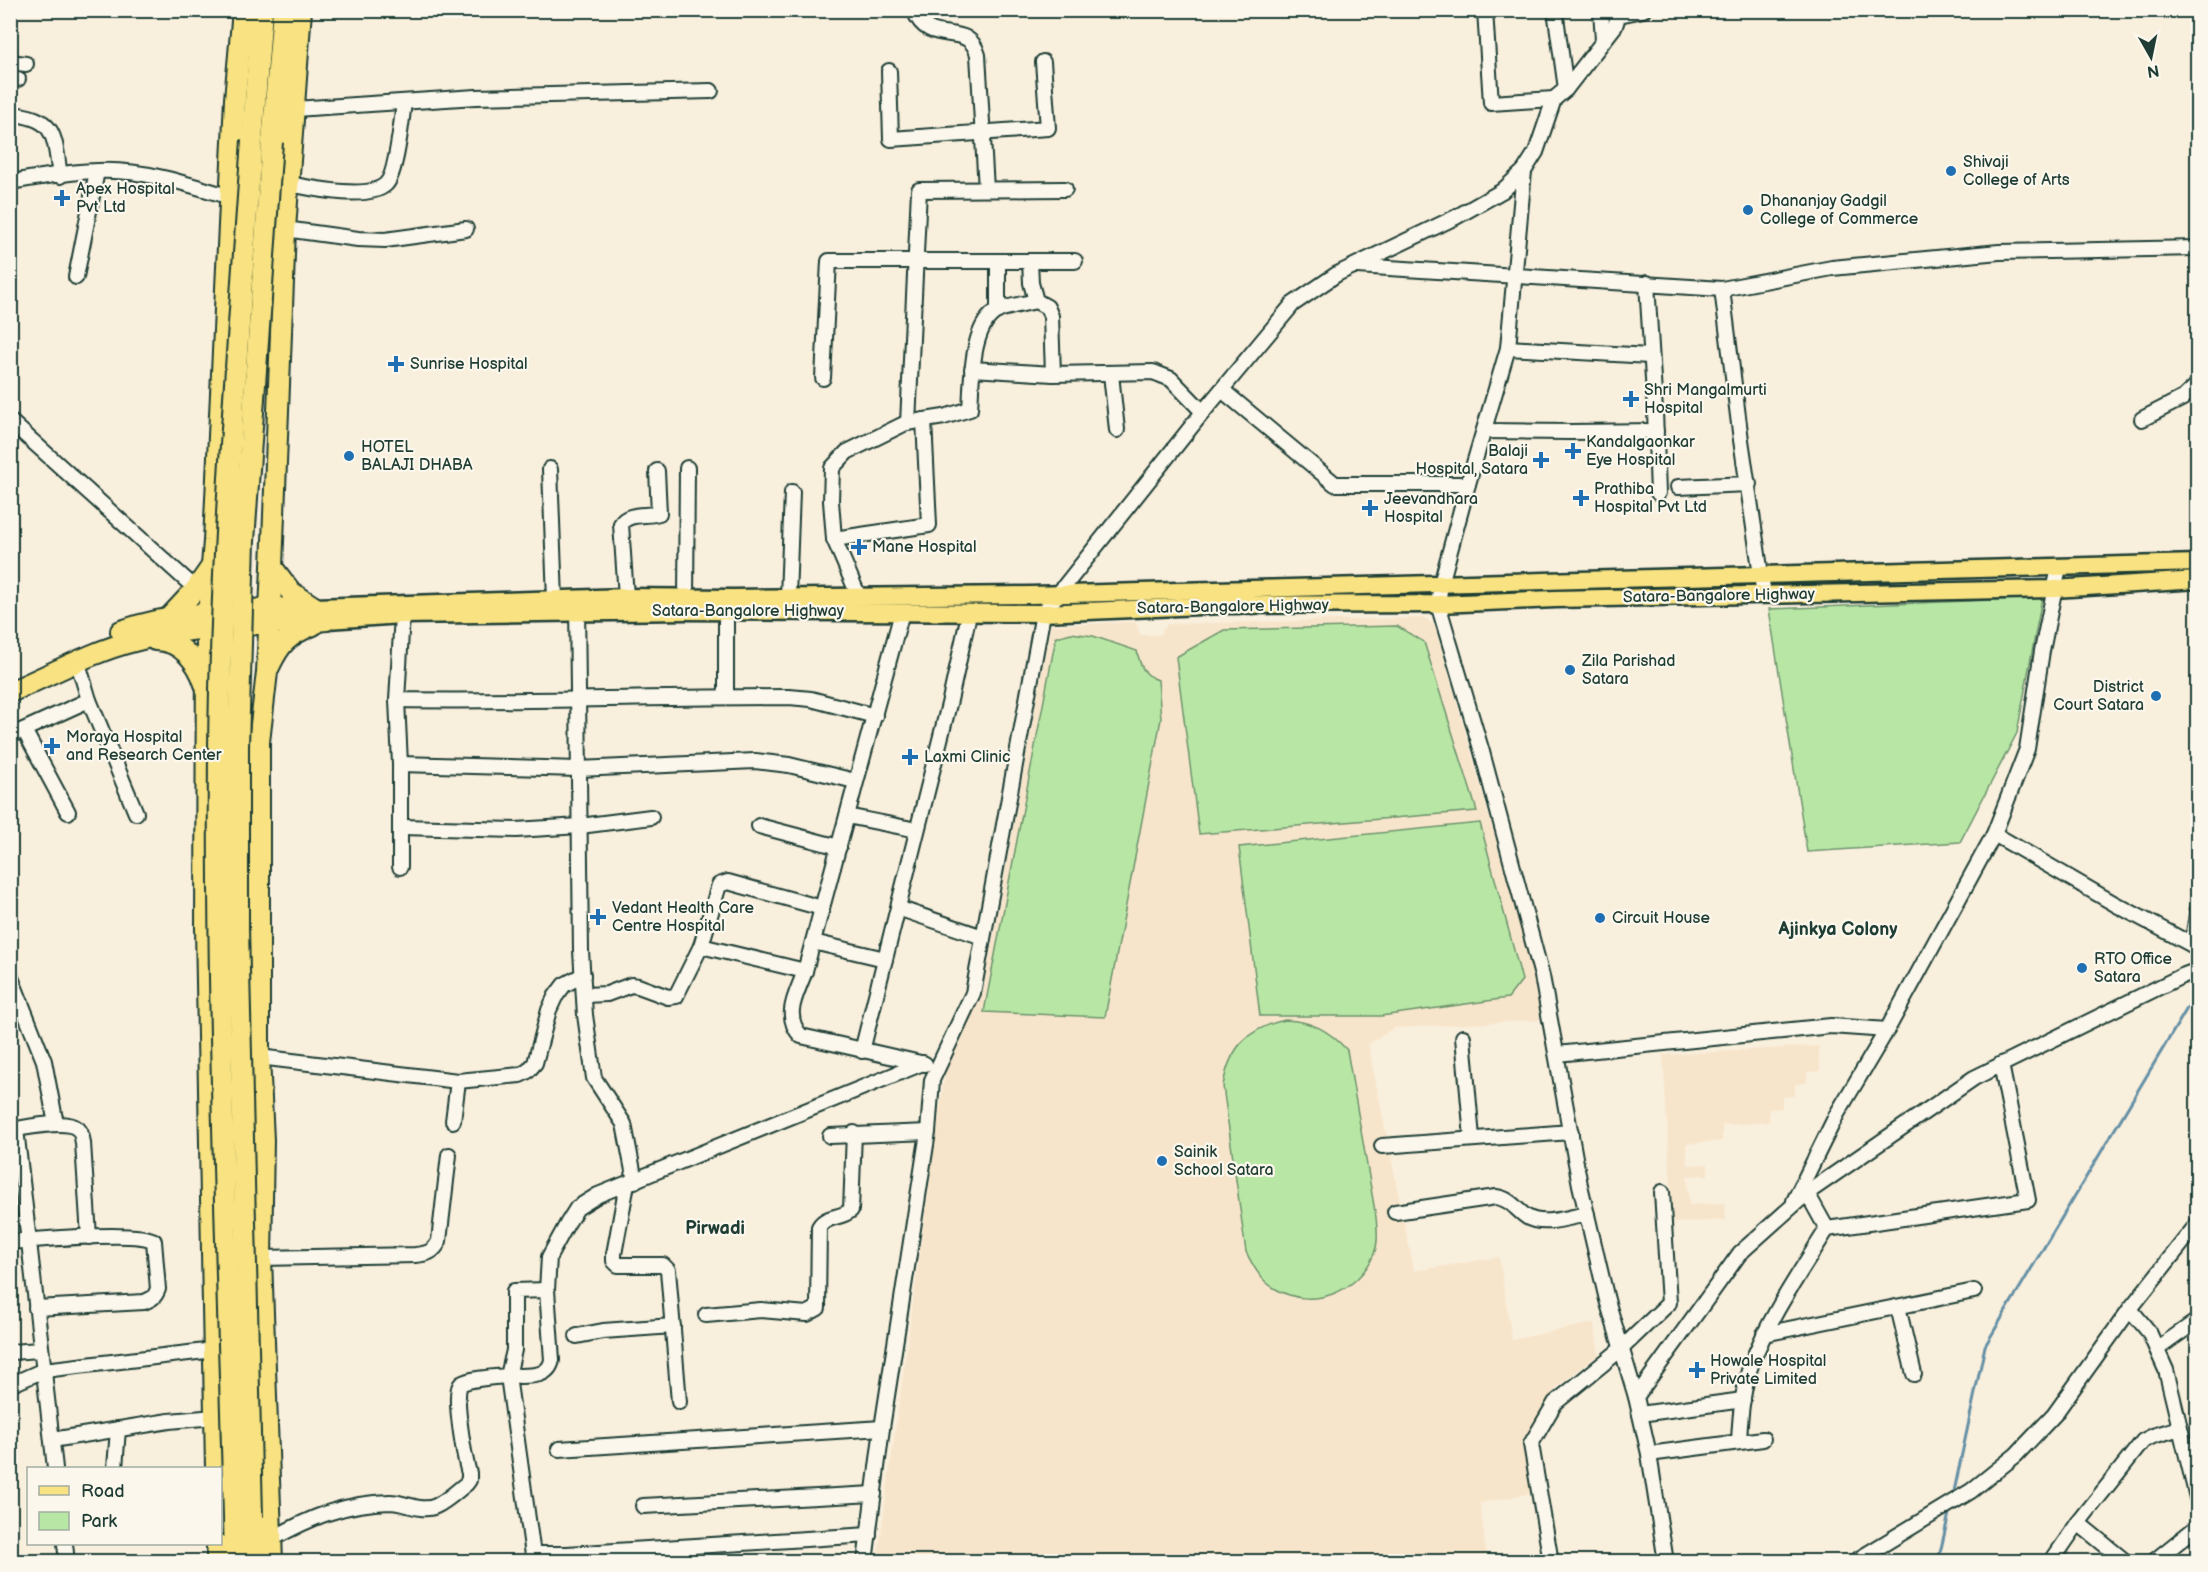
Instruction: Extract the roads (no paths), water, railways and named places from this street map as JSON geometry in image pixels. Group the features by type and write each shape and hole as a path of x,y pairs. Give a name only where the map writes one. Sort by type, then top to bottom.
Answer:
{"highway":[{"path":"216,1467 206,928 208,620 235,99 243,10"},
{"path":"253,1562 243,1517 219,939 219,746 225,540 262,10"},
{"path":"235,1562 243,1517 238,746 244,541 283,10"},
{"path":"272,1562 261,1258 263,1140 259,1058 259,749 267,672 285,229 296,109 301,10"},
{"path":"217,476 276,478"},
{"path":"168,619 196,589 212,566"},
{"path":"267,672 276,650 288,637 320,614 291,592 272,567"},
{"name":"Satara-Bangalore Highway","path":"208,620 320,614"},
{"path":"10,678 110,635 168,619 208,620"},
{"path":"10,692 135,640 208,620"},
{"path":"135,640 160,640 180,646 202,673 207,690"},
{"path":"217,1545 218,1562"}],"main road":[{"name":"Satara-Bangalore Highway","path":"320,614 555,599 577,605 626,597 1058,594 2198,563"},
{"name":"Satara-Bangalore Highway","path":"320,614 402,615 577,605 726,610 1043,613 1223,605 1438,604 1555,599 2055,589 2198,580"}],"street":[{"path":"914,10 922,26 930,31 963,36 976,47 986,189"},
{"path":"1485,10 1491,103 1554,99"},
{"path":"1555,10 1566,89"},
{"path":"1601,10 1603,40"},
{"path":"865,1562 882,1428 928,1132 932,1080 973,993 1043,613 1203,412 1293,304 1313,288 1456,217 1502,191 1524,171 1536,152 1547,114 1554,99 1566,89 1615,26 1619,13 1643,10"},
{"path":"10,62 26,64"},
{"path":"889,71 891,139 983,134 1048,128 1043,62"},
{"path":"296,109 476,97 711,91"},
{"path":"289,184 354,193 370,191 386,185 392,174 404,102"},
{"path":"10,114 28,116 50,127 54,136 60,176"},
{"path":"10,182 97,171 118,171 174,180 230,197"},
{"path":"76,277 97,171"},
{"path":"1524,171 1508,348 1468,484 1441,584 1438,604 1542,976 1580,1185 1607,1300 1640,1414 1649,1454 1666,1562"},
{"path":"908,423 919,190 1065,189"},
{"path":"285,229 378,240 418,237 466,229"},
{"path":"1354,266 1722,288 1832,268 1999,252 2198,248"},
{"path":"823,378 829,261 1075,261"},
{"path":"998,261 998,311"},
{"path":"1030,261 1031,283 1036,301"},
{"path":"1647,283 1658,493"},
{"path":"1722,288 1764,595"},
{"path":"859,597 834,539 831,501 832,468 847,452 908,423 970,409 986,370 981,328 998,311 1036,301 1047,307 1051,316 1053,374"},
{"path":"1508,348 1650,356"},
{"path":"986,370 1053,374 1150,371 1171,379 1203,412"},
{"path":"1111,374 1117,430"},
{"path":"2142,419 2183,398 2198,384"},
{"path":"1222,390 1335,484 1468,484"},
{"path":"834,539 929,525 924,420"},
{"path":"10,421 196,589"},
{"path":"1484,431 1656,431"},
{"path":"686,598 687,468"},
{"path":"550,469 555,599"},
{"path":"626,597 621,524 624,519 631,516 658,513 657,471"},
{"path":"1678,487 1749,484"},
{"path":"788,597 792,492"},
{"path":"1790,1208 1837,1114 1887,1030 1994,834 2026,749 2060,567"},
{"path":"577,605 578,769 584,995 594,1078 624,1124 631,1183 614,1261 618,1265 663,1265 667,1267 679,1402"},
{"path":"726,610 726,697"},
{"path":"902,612 805,971 790,1011 791,1022 801,1036 938,1066"},
{"path":"862,1051 950,700 969,614"},
{"path":"400,867 400,764 397,700 402,615"},
{"path":"78,663 89,700 136,813"},
{"path":"397,700 726,697 811,699 875,716"},
{"path":"10,736 89,700"},
{"path":"24,730 68,812"},
{"path":"400,764 578,769 755,761 789,765 855,781"},
{"path":"847,816 917,830"},
{"path":"401,827 516,830 580,826 651,817"},
{"path":"759,826 839,847"},
{"path":"1994,834 2195,947 2198,908"},
{"path":"584,995 607,994 631,985 668,997 676,996 701,946 719,885 723,882 822,908"},
{"path":"898,908 983,937"},
{"path":"813,942 885,959"},
{"path":"701,946 805,971"},
{"path":"1636,1397 1740,1253 1808,1192 1974,1077 2198,970"},
{"path":"10,975 44,1061 56,1124"},
{"path":"259,1058 458,1081 520,1075 528,1071 535,1063 555,997 564,985 583,975"},
{"path":"1557,1054 1831,1026 1887,1030"},
{"path":"1463,1037 1472,1138"},
{"path":"272,1539 310,1518 332,1510 392,1502 427,1508 436,1506 466,1484 469,1480 457,1389 467,1381 539,1375 550,1367 552,1360 547,1290 549,1257 577,1208 592,1198 923,1063"},
{"path":"1827,1229 2028,1200 2001,1064"},
{"path":"453,1121 458,1081"},
{"path":"55,1467 30,1240 13,1130 56,1124 71,1125 81,1133 89,1237"},
{"path":"830,1136 854,1133 928,1132"},
{"path":"1382,1146 1571,1132"},
{"path":"706,1316 761,1310 807,1314 818,1308 820,1301 819,1227 826,1220 845,1215 850,1210 854,1133"},
{"path":"261,1258 415,1255 434,1250 439,1241 449,1155"},
{"path":"1551,1562 1531,1444 1555,1403 1621,1349 1670,1303 1662,1192"},
{"path":"1808,1192 1827,1229"},
{"path":"1395,1212 1496,1197 1513,1203 1526,1216 1534,1220 1548,1221 1587,1214"},
{"path":"1854,1562 1971,1491 2016,1455 2054,1415 2130,1309 2198,1223"},
{"path":"1739,1442 1740,1415 1750,1368 1764,1334 1827,1229"},
{"path":"10,1242 89,1237 144,1237 154,1241 158,1289 156,1296 144,1302 36,1308"},
{"path":"547,1290 514,1291 514,1350 508,1376 534,1558 567,1558 869,1535"},
{"path":"1764,1334 1974,1290"},
{"path":"1898,1306 1914,1374"},
{"path":"2130,1309 2149,1332 2166,1370 2198,1502"},
{"path":"2157,1349 2198,1320"},
{"path":"577,1336 603,1331 673,1326"},
{"path":"10,1352 41,1350"},
{"path":"10,1384 44,1370 214,1350"},
{"path":"1640,1414 1743,1401"},
{"path":"52,1440 215,1417"},
{"path":"559,1449 882,1428"},
{"path":"2051,1562 2078,1523 2143,1442 2162,1432 2180,1428"},
{"path":"115,1467 118,1429"},
{"path":"1649,1454 1763,1439"},
{"path":"643,1506 874,1494"},
{"path":"2078,1523 2126,1562"},
{"path":"2153,1562 2198,1526"},
{"path":"65,1545 67,1562"}],"waterway":[{"path":"1953,1496 1985,1346 2198,990"},
{"path":"1938,1562 1950,1509"}],"place":[{"name":"Shivaji College of Arts","path":"1951,171"},
{"name":"Apex Hospital Pvt Ltd","path":"62,198"},
{"name":"Dhananjay Gadgil College of Commerce","path":"1748,210"},
{"name":"Sunrise Hospital","path":"396,364"},
{"name":"Shri Mangalmurti Hospital","path":"1631,399"},
{"name":"Kandalgaonkar Eye Hospital","path":"1573,451"},
{"name":"HOTEL BALAJI DHABA","path":"349,456"},
{"name":"Balaji Hospital, Satara","path":"1541,460"},
{"name":"Prathiba Hospital Pvt Ltd","path":"1581,498"},
{"name":"Jeevandhara Hospital","path":"1370,508"},
{"name":"Mane Hospital","path":"859,547"},
{"name":"Zila Parishad Satara","path":"1570,670"},
{"name":"District Court Satara","path":"2156,696"},
{"name":"Moraya Hospital and Research Center","path":"52,746"},
{"name":"Laxmi Clinic","path":"910,757"},
{"name":"Vedant Health Care Centre Hospital","path":"598,917"},
{"name":"Circuit House","path":"1600,918"},
{"name":"RTO Office Satara","path":"2082,968"},
{"name":"Sainik School Satara","path":"1162,1161"},
{"name":"Howale Hospital Private Limited","path":"1697,1370"}],"district":[{"name":"Ajinkya Colony","path":"1838,929"},
{"name":"Pirwadi","path":"715,1228"}]}
